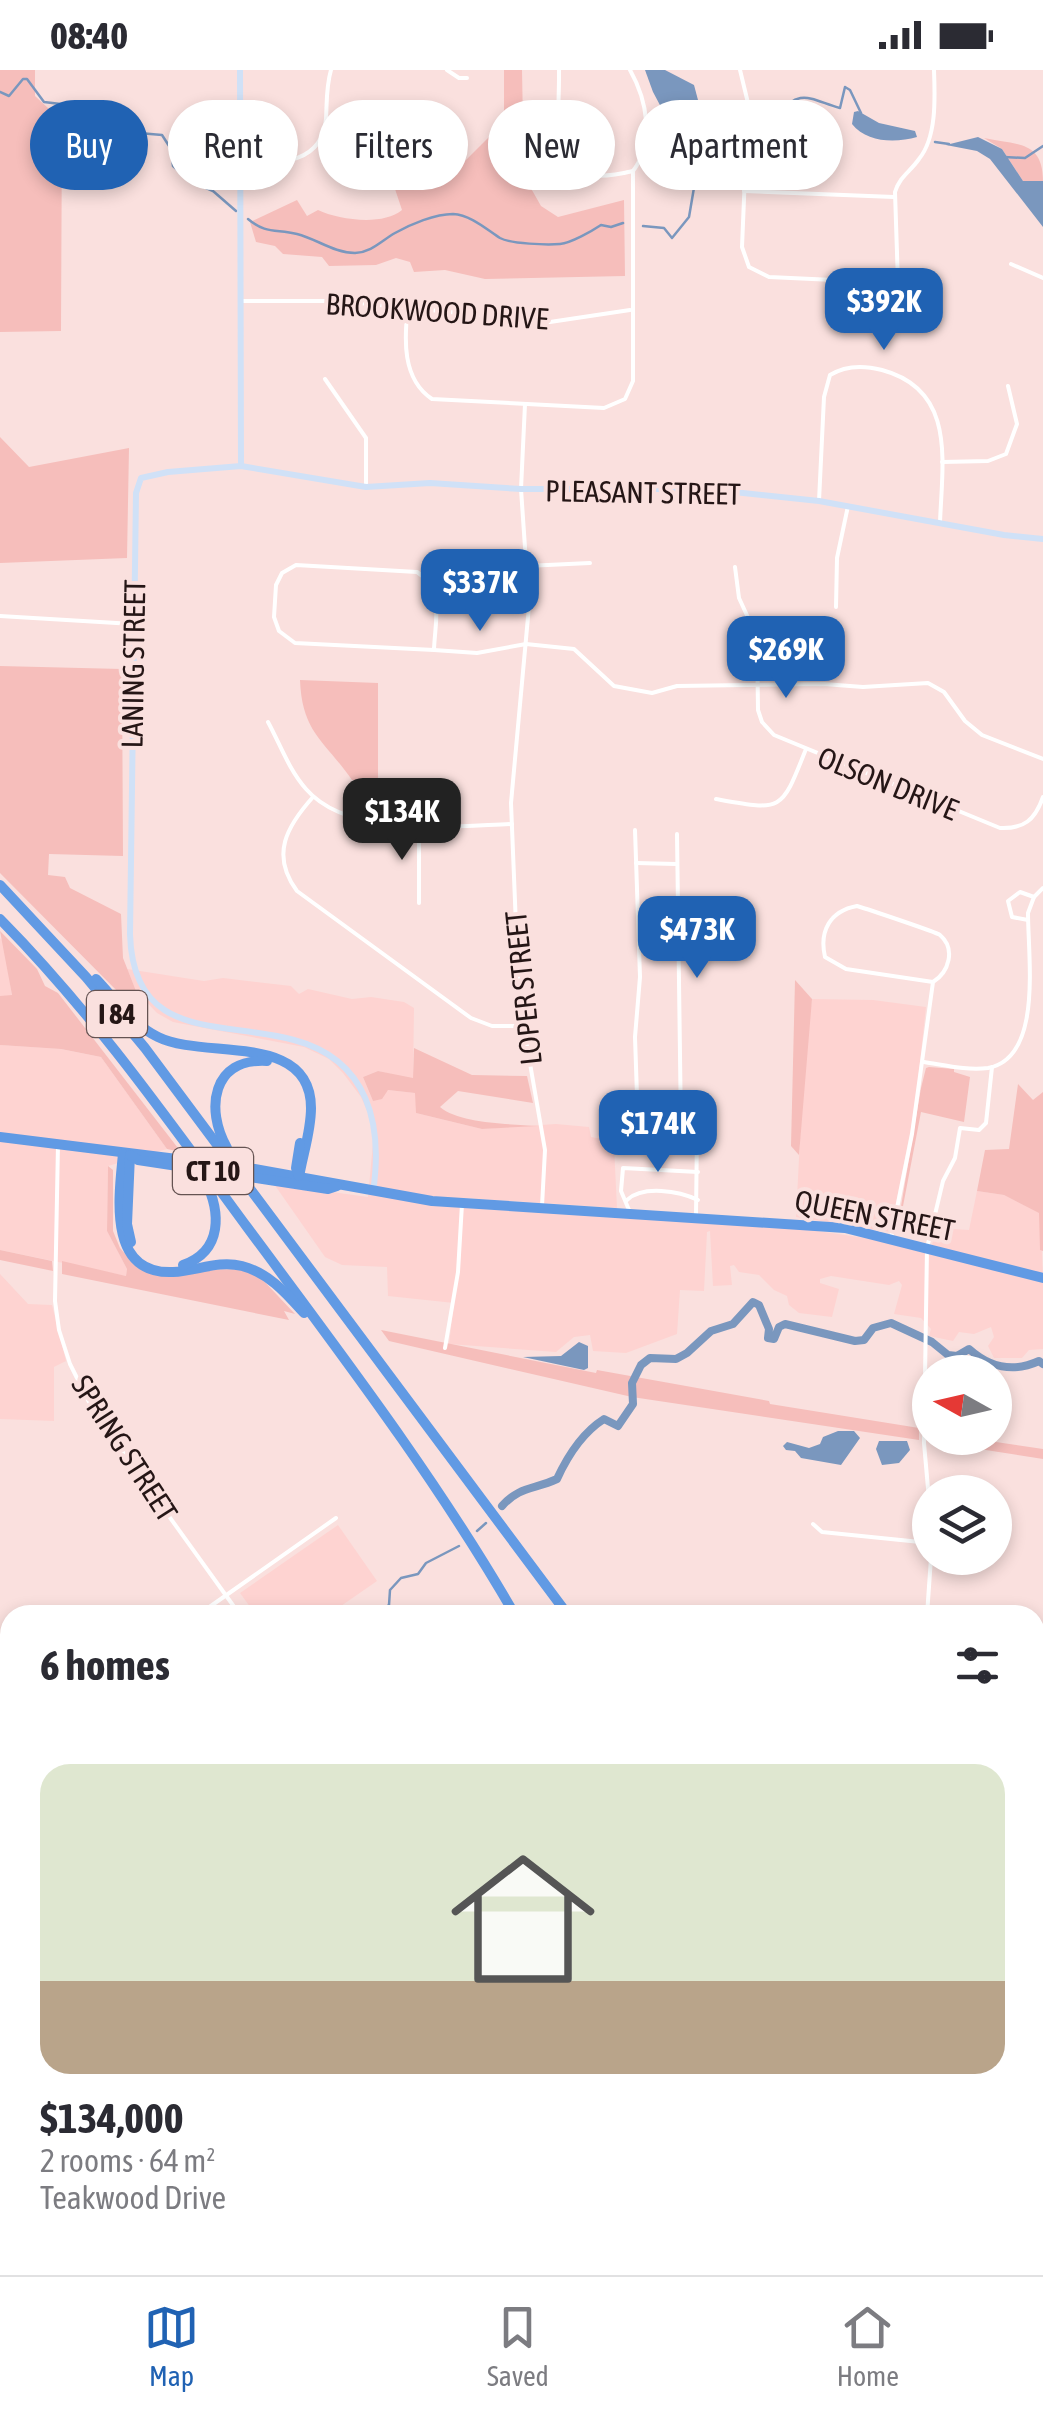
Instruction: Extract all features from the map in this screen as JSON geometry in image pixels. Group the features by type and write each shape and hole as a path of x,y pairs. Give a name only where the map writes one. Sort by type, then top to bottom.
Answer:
{"highway":[{"name":"I 84","path":"0,884 66,954 227,1153"},
{"path":"0,884 148,1032 177,1044 271,1056 296,1068 312,1103 299,1180"},
{"name":"I 84","path":"0,918 97,1028 302,1306"},
{"path":"299,1180 296,1168 305,1097 292,1072 276,1063 245,1063 227,1075 218,1088 215,1119 227,1153 561,1605"},
{"name":"QUEEN STREET","path":"0,1137 155,1155 373,1193 462,1204 845,1228 1043,1278"},
{"path":"126,1154 128,1230 139,1254 154,1264 186,1264 208,1248 217,1221 210,1182"},
{"path":"126,1154 120,1231 130,1252 140,1262 170,1272 221,1264 246,1267 267,1277 302,1306 358,1376 436,1486 509,1605"}],"street":[{"path":"240,70 241,100"},
{"path":"298,157 319,143 324,132 326,86 331,70"},
{"path":"447,70 466,78"},
{"path":"559,70 560,154 565,163 583,174 633,171 644,158 646,118 642,90 630,70"},
{"path":"740,70 748,100"},
{"path":"899,314 894,197 900,180 926,146 934,107 934,70"},
{"path":"408,308 404,345 416,385 432,399 604,408 625,399 633,381 633,171"},
{"path":"241,466 242,190"},
{"path":"894,197 744,190 742,254 755,272 769,277 898,283"},
{"path":"1010,264 1043,278"},
{"name":"BROOKWOOD DRIVE","path":"242,301 338,302 550,322 632,310"},
{"path":"819,501 824,397 830,375 844,366 877,368 914,384 929,399 938,419 942,462 940,523"},
{"path":"325,379 366,438 366,487"},
{"path":"942,462 988,461 1006,454 1017,424 1008,386"},
{"name":"LOPER STREET","path":"526,404 521,490 529,606 512,824 522,1026 545,1148 542,1211"},
{"name":"PLEASANT STREET","path":"241,466 366,487 430,482 521,490 706,488 819,501 1043,539"},
{"name":"LANING STREET","path":"241,466 142,478 136,493 130,934 135,971 153,1000 182,1020 204,1027 292,1039 320,1050 342,1067 361,1089 374,1118 378,1157 373,1193"},
{"path":"836,607 837,558 848,506"},
{"path":"526,566 590,563"},
{"path":"434,650 436,591 417,572 296,565 282,573 276,584 274,617 278,631 295,643 477,653 526,644 574,649 614,686 652,693 677,686 864,687 928,683 944,692 965,721 982,735 1043,758"},
{"path":"734,567 738,598 757,637 758,684"},
{"path":"0,616 133,622"},
{"name":"OLSON DRIVE","path":"758,684 758,710 766,729 1000,828 1017,828 1036,816 1043,797"},
{"path":"268,722 296,776 313,797 334,812 356,820 512,824"},
{"path":"716,799 763,807 774,805 790,791 806,749"},
{"path":"313,797 292,822 284,841 284,866 297,891 473,1019 492,1026 522,1026"},
{"path":"419,903 420,824"},
{"path":"635,830 640,976 636,1037 638,1125 697,1130 696,1216"},
{"path":"677,834 681,1128"},
{"path":"636,863 677,864"},
{"path":"924,1062 992,1067 1015,1054 1029,1026 1028,920 1034,897 1043,888"},
{"path":"1028,920 1012,917 1008,902 1020,892 1034,897"},
{"path":"891,1238 924,1062 934,982 943,976 949,960 948,946 938,933 857,906 846,908 824,928 826,956 838,966 934,982"},
{"path":"927,1475 927,1248 943,1180 955,1158 960,1128 984,1128 992,1067"},
{"name":"SPRING STREET","path":"58,1144 56,1300 59,1330 70,1364 94,1412 233,1605"},
{"path":"630,1214 622,1192 623,1168 698,1172"},
{"path":"627,1200 639,1192 680,1192 698,1200"},
{"path":"445,1348 458,1272 462,1204"},
{"path":"212,1605 336,1518"},
{"path":"812,1524 822,1532 912,1541"},
{"path":"928,1605 930,1575"}],"shaded area":[{"path":"0,70 35,70 35,96 39,100 30,100 30,190 62,190 61,331 0,332"},
{"path":"504,70 522,70 523,100 504,100"},
{"path":"488,138 488,190 532,190 541,206 558,217 624,200 625,276 485,279 445,270 414,272 410,262 396,258 376,265 329,266 322,257 283,254 275,246 256,242 250,222 297,200 307,216 318,210 349,219 373,220 402,210 395,190 468,190 468,158"},
{"path":"984,138 1033,151 1042,168 1043,181 1023,181 1002,149"},
{"path":"0,437 29,467 129,448 127,558 0,563"},
{"path":"0,666 122,669 123,856 49,854 48,875 65,877 70,888 121,914 123,958 136,991 125,999 0,873"},
{"path":"300,680 378,683 378,780 352,780 324,745 305,712"},
{"path":"0,931 37,969 45,986 58,993 181,1152 167,1149 101,1057 61,1049 0,1045 0,996 12,995"},
{"path":"0,938 4,942 12,996 0,996"},
{"path":"127,969 204,981 223,978 291,986 299,994 308,989 352,999 371,997 404,1002 414,1008 413,1079 378,1071 363,1077 373,1101 388,1090 416,1093 416,1113 482,1129 556,1124 589,1127 591,1137 614,1146 617,1208 465,1198 465,1208 777,1225 879,1240 1043,1282 1043,1349 1029,1350 1022,1358 992,1355 988,1346 994,1337 991,1327 974,1334 959,1332 953,1341 929,1336 931,1329 921,1318 894,1314 902,1285 899,1281 889,1285 831,1276 820,1279 820,1283 839,1289 832,1317 799,1313 789,1305 787,1296 759,1275 739,1272 734,1265 730,1266 732,1285 713,1286 710,1231 704,1291 680,1290 677,1334 626,1353 593,1351 590,1335 574,1337 556,1352 449,1344 454,1303 388,1296 387,1267 342,1265 325,1257 274,1184 368,1197 371,1119 343,1073 329,1059 304,1047 173,1022 157,1013 136,991"},
{"path":"795,980 812,999 799,1155 791,1146"},
{"path":"812,999 873,1000 926,1007 915,1108 890,1232 796,1217 804,1060"},
{"path":"0,1045 61,1049 101,1057 167,1149 108,1166 107,1231 127,1269 126,1276 0,1250"},
{"path":"414,1048 472,1075 527,1076 533,1103 458,1091 440,1107 473,1120 538,1126 482,1129 416,1113 415,1093 388,1090 382,1099 373,1101 363,1077 378,1071 413,1078"},
{"path":"929,1067 954,1069 970,1077 964,1122 921,1112 899,1227 920,1232 920,1238 899,1230 898,1224 921,1088"},
{"path":"1018,1084 1033,1100 1043,1092 1043,1251 1039,1213 1004,1195 977,1191 985,1150 1009,1149"},
{"path":"108,1166 113,1170 113,1231 120,1248 134,1264 151,1271 242,1269 261,1278 295,1314 284,1311 289,1320 62,1274 62,1261 126,1276 127,1269 107,1231"},
{"path":"977,1191 1004,1195 1040,1213 1043,1276 932,1245 936,1228 969,1230"},
{"path":"0,1250 52,1261 53,1271 0,1260"},
{"path":"0,1274 28,1304 52,1305 66,1361 54,1367 54,1421 0,1419"},
{"path":"381,1330 596,1373 597,1370 912,1427 912,1439 632,1397 389,1341"},
{"path":"1012,1444 1043,1449 1043,1459 1012,1454"},
{"path":"338,1525 377,1581 342,1605 249,1605 240,1593"}],"water":[{"path":"645,70 665,70 694,85 698,100 657,100"},
{"path":"854,112 879,123 915,131 917,137 891,141 866,135 852,124"},
{"path":"978,137 1002,149 1023,181 1043,181 1043,227 990,159 977,151 946,145"},
{"path":"579,1342 588,1346 588,1368 584,1370 523,1357 561,1356"},
{"path":"838,1431 854,1431 860,1438 841,1465 801,1458 783,1446 787,1442 809,1448"},
{"path":"879,1441 907,1441 910,1450 899,1463 882,1465 876,1449"}],"waterway":[{"path":"0,92 9,96 27,79 44,102 94,108 139,133 162,135 171,149 173,166 236,211"},
{"path":"842,100 845,87 861,113"},
{"path":"794,100 816,100"},
{"path":"935,142 949,144"},
{"path":"1004,157 1025,158 1043,146"},
{"path":"643,226 664,228 672,238 689,217 694,190"},
{"path":"248,219 266,229 297,234 355,253 416,223 446,214 466,217 505,240 538,244 565,243 601,225 623,223"},
{"path":"502,1506 521,1492 557,1479 576,1445 604,1419 618,1426 633,1404 632,1383 641,1365 650,1358 676,1359 687,1353 711,1331 733,1324 753,1302 759,1305 769,1329 768,1338 774,1339 779,1327 785,1324 864,1340 873,1328 891,1323 932,1342 948,1355 957,1356 969,1349 1002,1366 1020,1367 1039,1361 1043,1364"},
{"path":"477,1531 486,1523"},
{"path":"389,1605 390,1590 401,1578 418,1574 426,1563 459,1546"}]}
